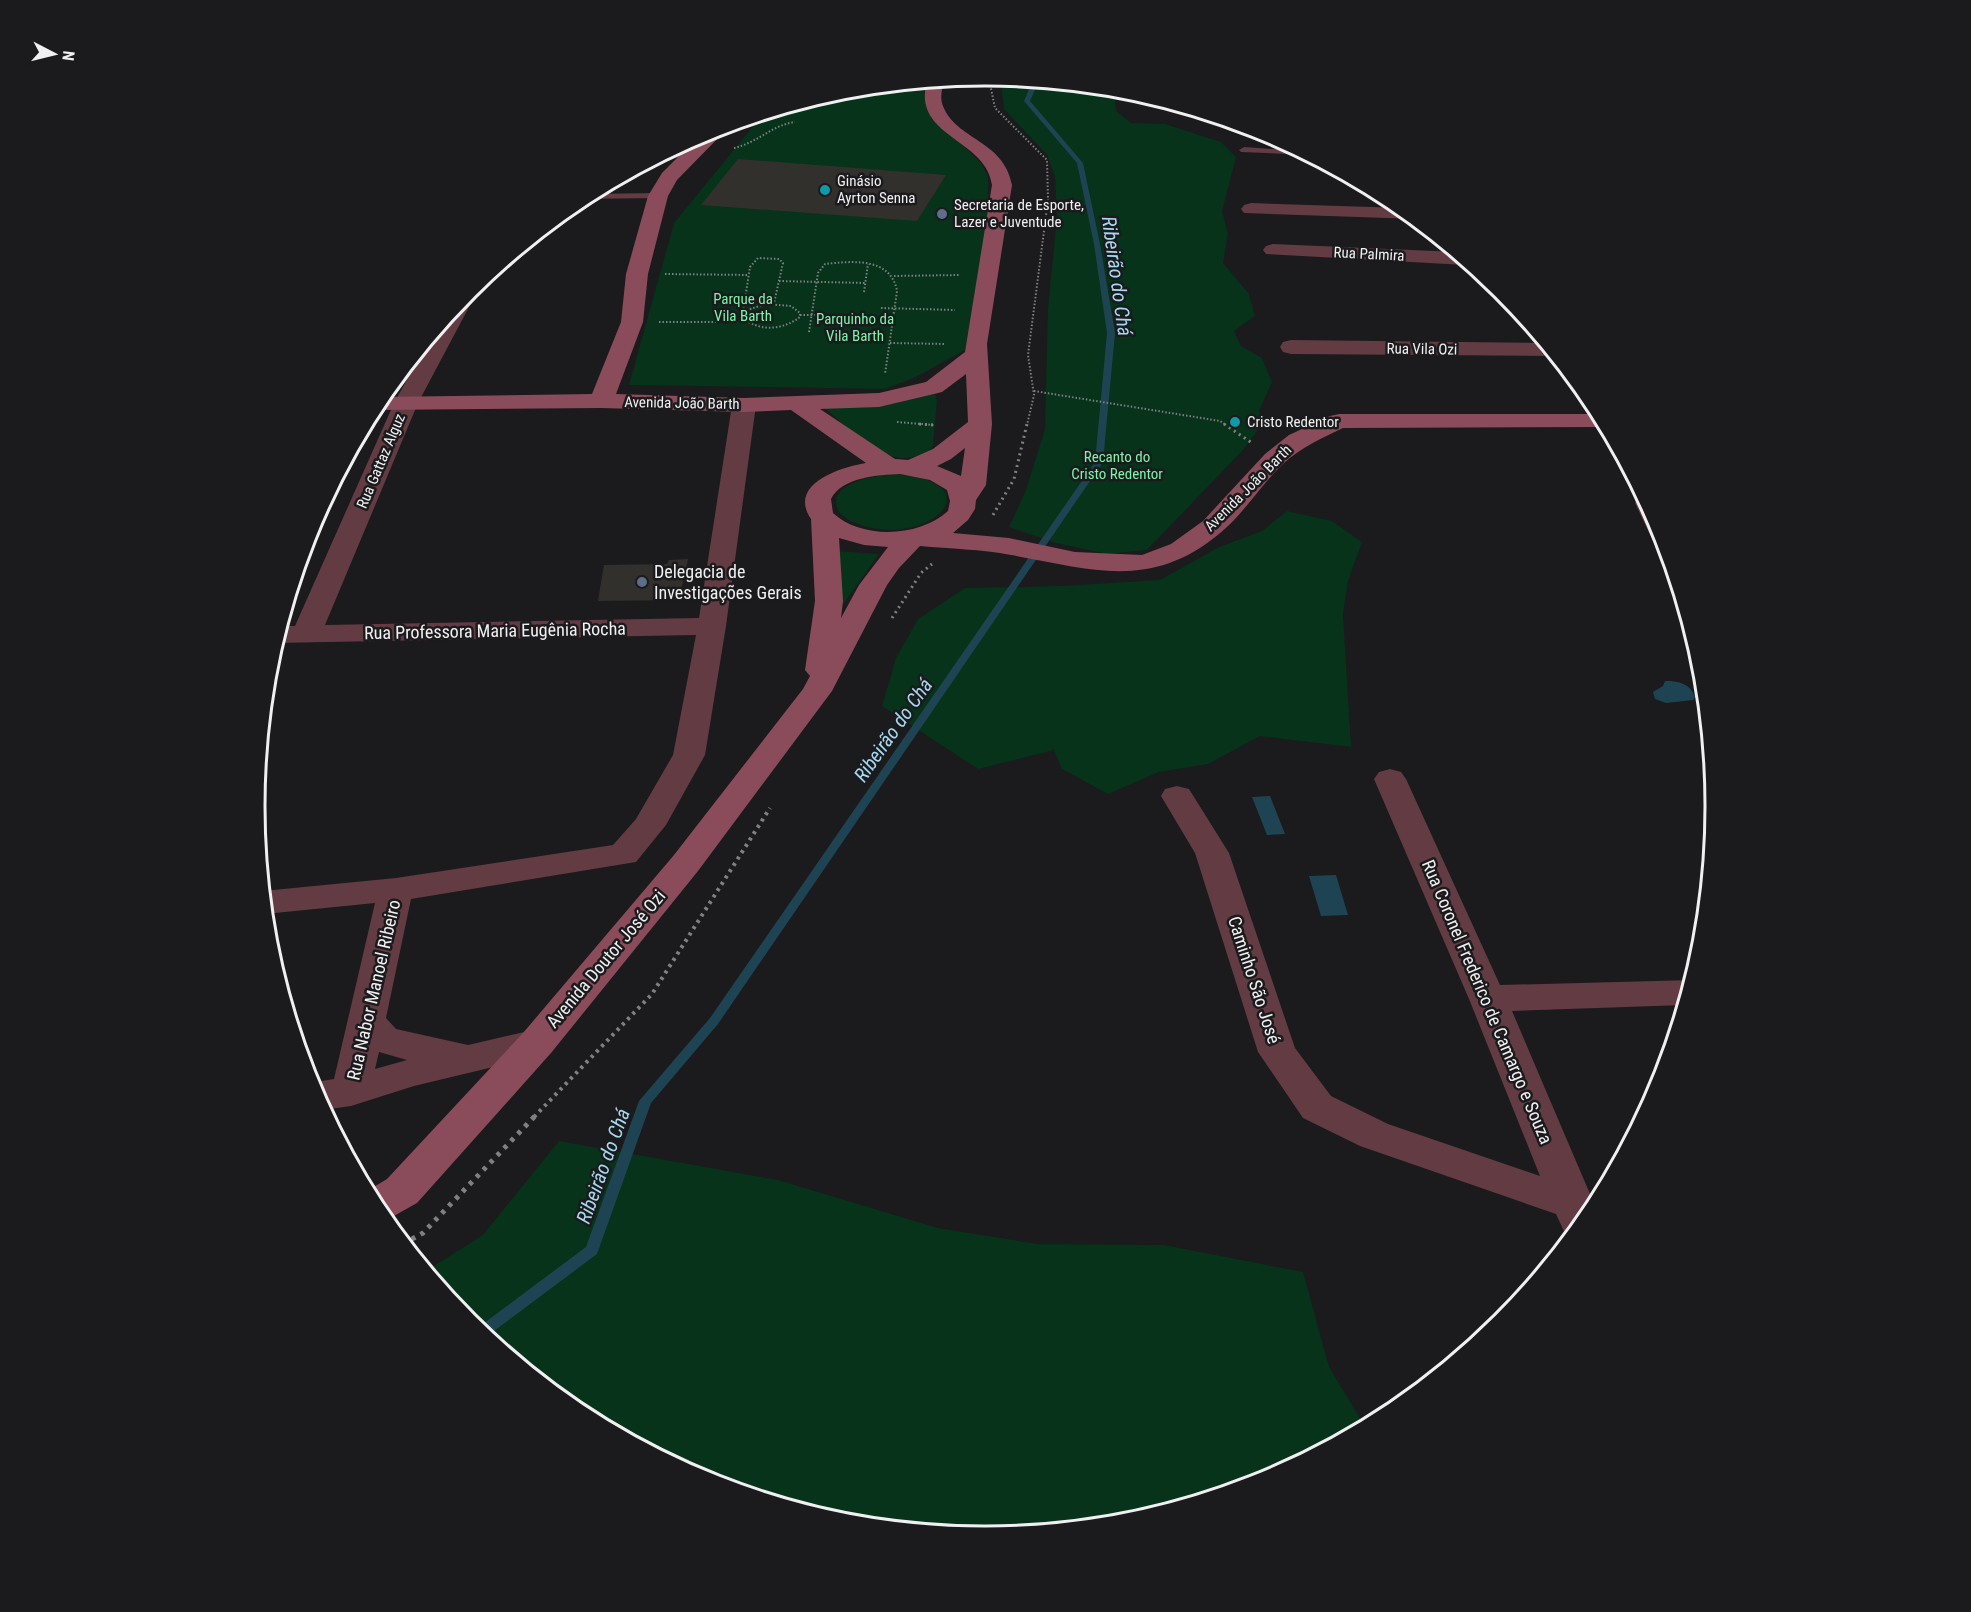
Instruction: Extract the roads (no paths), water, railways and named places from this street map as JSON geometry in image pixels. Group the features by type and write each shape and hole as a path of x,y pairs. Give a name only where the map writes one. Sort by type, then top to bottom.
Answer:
{"main road":[{"path":"934,87 932,97 934,109 958,134 995,164 1002,185 1000,207 980,311 976,350 980,424 973,485 953,521 936,531 887,540 840,531 824,505 838,478 856,471 900,467 942,454 980,424"},
{"path":"956,105 959,116 970,130 974,146"},
{"path":"601,401 632,322 637,274 658,196 669,177 705,142"},
{"name":"Avenida João Barth","path":"388,404 601,401 744,405 879,400 934,387 976,350"},
{"path":"796,402 841,436 900,467 941,475 956,484 961,506 1009,546"},
{"name":"Avenida João Barth","path":"913,537 1009,546 1075,560 1145,563 1180,550 1212,527 1274,459 1298,440 1340,421 1594,421"},
{"name":"Avenida Doutor José Ozi","path":"817,691 829,601 824,505 830,463 841,436"},
{"name":"Avenida Doutor José Ozi","path":"384,1202 402,1191 537,1043 686,863 817,691 873,585 889,562 913,537"}],"street":[{"path":"1251,209 1395,214"},
{"name":"Rua Palmira","path":"1273,250 1454,258"},
{"name":"Rua Gattaz Alguz","path":"306,635 406,403 446,329"},
{"name":"Rua Vila Ozi","path":"1291,347 1543,350"},
{"path":"271,901 396,890 624,854 648,825 689,755 712,626 744,405"},
{"name":"Rua Professora Maria Eugênia Rocha","path":"286,635 712,626"},
{"name":"Rua Coronel Frederico de Camargo e Souza","path":"1390,779 1488,999 1577,1214"},
{"name":"Caminho São José","path":"1177,796 1212,853 1277,1052 1317,1107 1374,1135 1577,1214"},
{"name":"Rua Nabor Manoel Ribeiro","path":"333,1093 367,1021 396,890"},
{"path":"1488,999 1681,992"},
{"path":"367,1021 383,1039 422,1050 471,1058"},
{"path":"333,1093 537,1043"}],"lane":[{"path":"1244,150 1288,153"},
{"path":"601,197 658,196"}],"water":[{"path":"1665,681 1683,684 1693,692 1695,697 1693,700 1666,703 1655,699 1653,692 1663,686"},
{"path":"1270,796 1285,834 1267,835 1252,797"},
{"path":"1336,875 1348,915 1321,916 1309,876"}],"waterway":[{"name":"Ribeirão do Chá","path":"489,1327 592,1250 645,1101 714,1021 1099,462 1111,333 1097,244 1080,163 1027,101 1033,87"}],"place":[{"name":"Ginásio Ayrton Senna","path":"825,190"},
{"name":"Secretaria de Esporte, Lazer e Juventude","path":"942,214"},
{"name":"Cristo Redentor","path":"1235,422"},
{"name":"Delegacia de Investigações Gerais","path":"642,582"}],"park label":[{"name":"Parque da Vila Barth","path":"743,308"},
{"name":"Parquinho da Vila Barth","path":"855,328"},
{"name":"Recanto do Cristo Redentor","path":"1117,466"}]}
